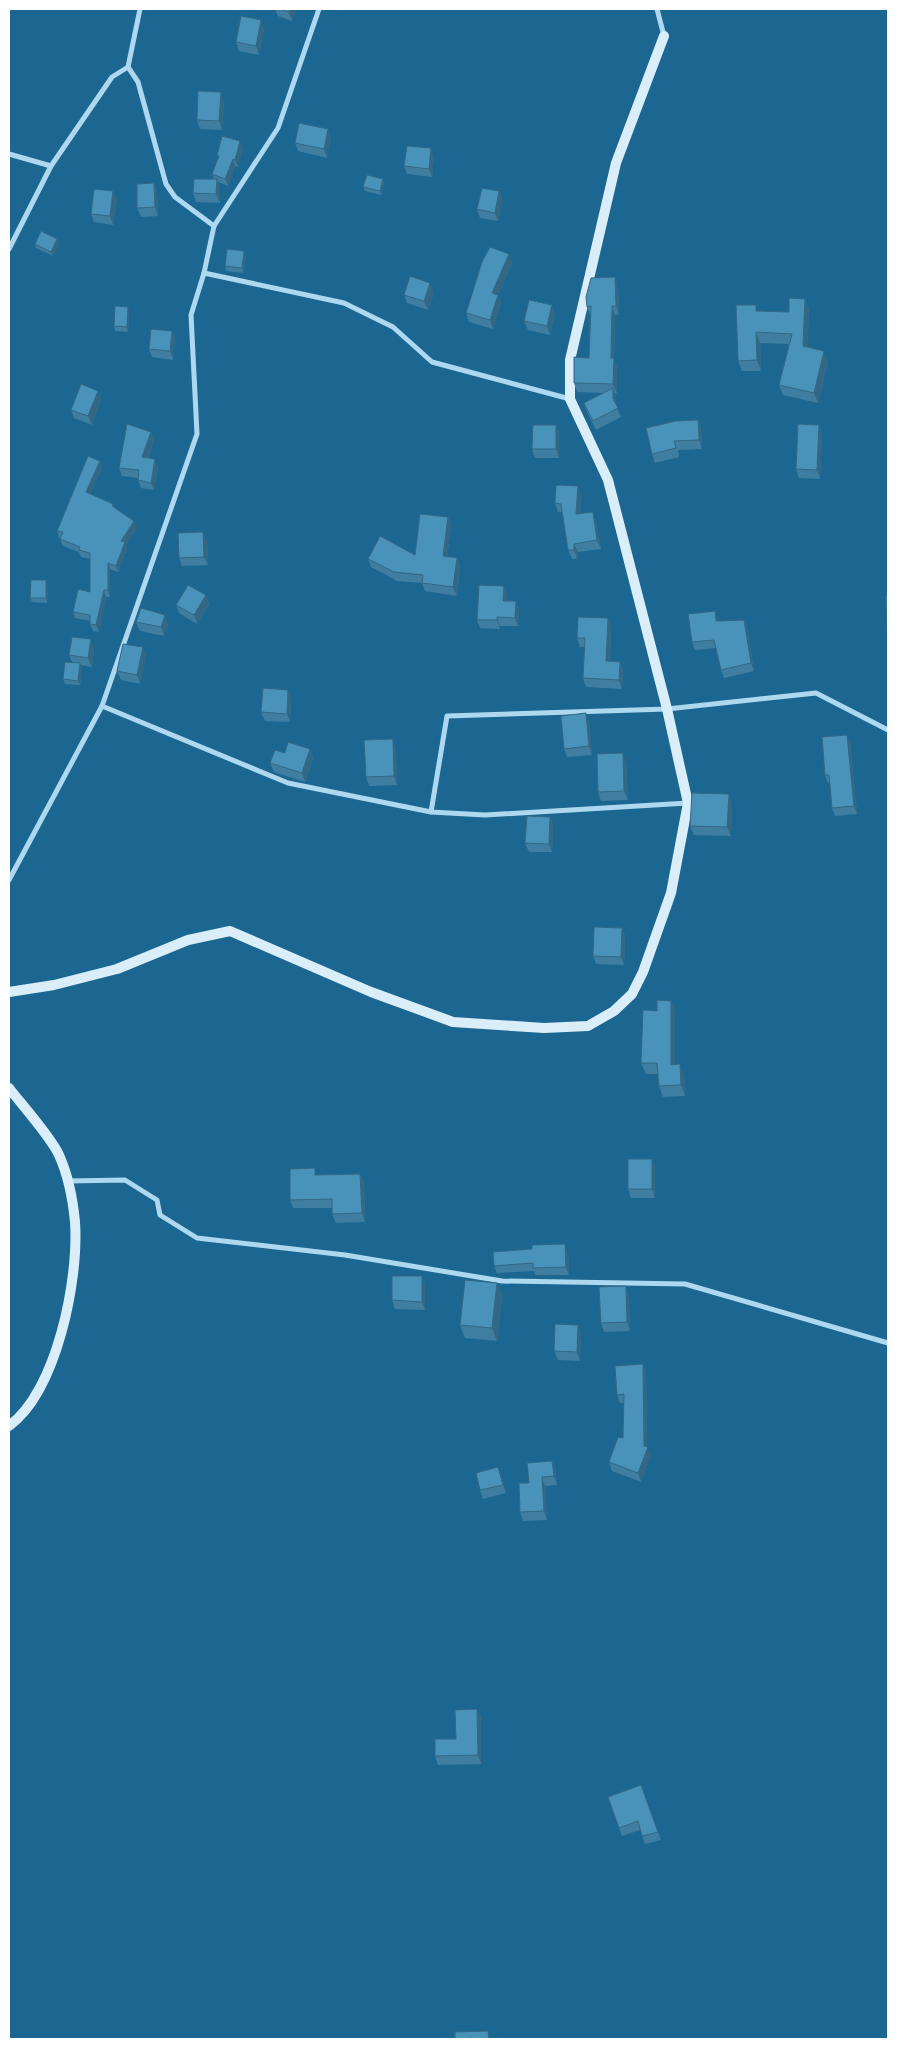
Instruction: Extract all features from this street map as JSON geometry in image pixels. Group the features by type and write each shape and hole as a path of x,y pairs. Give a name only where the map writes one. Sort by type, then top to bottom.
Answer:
{"main road":[{"path":"9,992 54,985 117,968 188,940 230,931 371,992 453,1022 544,1028 588,1026 614,1010 632,994 643,972 671,893 688,803 668,709 608,480 570,399 570,360 616,162 664,36"},
{"path":"9,1088 58,1154 67,1181 74,1222 73,1275 56,1353 28,1408 9,1426"}],"street":[{"path":"140,9 128,67 138,82 166,184 175,197 214,226"},
{"path":"9,880 102,706 197,434 191,314 204,272 214,226 278,128 319,9"},
{"path":"657,9 664,36"},
{"path":"9,249 51,166 112,77 128,67"},
{"path":"9,154 51,166"},
{"path":"204,272 344,303 393,328 432,362 570,399"},
{"path":"431,812 447,716 668,709 816,693 888,730"},
{"path":"102,706 288,782 431,812 485,815 688,803"},
{"path":"67,1181 126,1180 158,1200 160,1215 197,1238 345,1255 502,1281 685,1284 888,1343"}],"building":[{"path":"279,9 290,9 289,12"},
{"path":"241,16 261,20 256,46 236,42"},
{"path":"198,91 221,92 219,121 197,120"},
{"path":"299,123 328,129 324,149 295,143"},
{"path":"222,136 240,141 235,160 233,159 225,179 212,174 219,156 217,155"},
{"path":"407,146 431,148 429,169 404,166"},
{"path":"367,175 383,179 380,191 363,187"},
{"path":"194,179 217,179 216,194 193,193"},
{"path":"154,183 155,207 137,208 137,184"},
{"path":"482,188 499,191 495,213 477,209"},
{"path":"94,189 113,191 110,216 91,214"},
{"path":"41,231 57,239 51,252 35,244"},
{"path":"490,247 509,254 492,293 498,295 490,320 466,313 482,262"},
{"path":"227,249 244,251 242,268 225,266"},
{"path":"410,276 430,283 424,301 404,295"},
{"path":"615,277 616,306 612,306 611,358 614,358 613,384 574,383 574,357 589,358 591,306 587,307 586,297 591,278"},
{"path":"789,298 805,299 803,346 824,351 814,393 779,385 792,334 756,332 757,360 738,361 736,305 756,305 756,311 789,312"},
{"path":"529,300 552,305 547,326 524,321"},
{"path":"115,306 128,307 127,327 114,326"},
{"path":"151,329 172,331 170,351 149,349"},
{"path":"81,384 98,391 88,416 71,410"},
{"path":"613,388 613,399 618,408 593,421 584,403"},
{"path":"698,420 699,440 674,441 676,448 652,454 646,428 676,421"},
{"path":"127,424 151,432 142,457 155,459 151,483 138,480 139,470 119,468"},
{"path":"798,424 819,425 817,470 796,469"},
{"path":"533,425 556,425 556,449 532,449"},
{"path":"88,456 100,461 86,492 113,504 112,506 134,521 121,541 125,542 116,566 108,563 108,590 104,590 96,625 90,624 90,615 73,612 78,589 90,592 90,553 79,550 80,547 60,539 63,532 57,531"},
{"path":"556,485 578,486 576,514 593,512 597,540 574,544 574,550 568,550 561,504 555,503"},
{"path":"420,514 448,517 443,556 457,558 453,587 422,583 423,575 394,572 368,559 380,536 415,555"},
{"path":"203,532 204,557 179,558 178,533"},
{"path":"31,580 46,580 46,598 30,598"},
{"path":"188,585 206,595 194,615 176,605"},
{"path":"479,585 504,586 503,601 516,601 515,618 497,617 497,620 477,620"},
{"path":"886,596 888,596 888,629 887,629"},
{"path":"141,608 165,615 161,627 136,622"},
{"path":"715,611 716,621 744,620 751,663 721,670 714,640 692,642 688,614"},
{"path":"578,617 608,618 606,661 620,662 619,680 583,678 585,638 577,638"},
{"path":"72,637 91,639 88,658 69,655"},
{"path":"123,644 143,647 137,675 117,671"},
{"path":"65,662 80,663 78,681 63,679"},
{"path":"263,688 288,690 287,714 261,712"},
{"path":"586,713 589,746 564,749 561,716"},
{"path":"847,735 854,806 832,808 829,775 825,775 822,737"},
{"path":"393,739 394,776 366,777 364,740"},
{"path":"288,742 310,749 302,773 270,763 275,750 285,753"},
{"path":"623,753 624,791 598,792 597,754"},
{"path":"692,793 729,794 727,827 690,826"},
{"path":"527,816 550,817 549,844 525,843"},
{"path":"594,927 622,928 621,957 593,956"},
{"path":"657,1000 671,1001 671,1065 680,1064 681,1085 659,1086 657,1063 641,1063 643,1010 657,1011"},
{"path":"628,1159 652,1159 652,1189 628,1189"},
{"path":"315,1168 315,1175 360,1174 362,1213 332,1214 332,1199 290,1200 290,1169"},
{"path":"565,1244 566,1267 533,1268 533,1263 494,1266 493,1252 532,1249 532,1245"},
{"path":"392,1276 422,1276 422,1302 392,1300"},
{"path":"465,1280 497,1283 492,1328 460,1325"},
{"path":"626,1286 627,1322 601,1323 599,1287"},
{"path":"555,1324 578,1325 577,1352 554,1351"},
{"path":"643,1364 644,1446 648,1447 638,1473 609,1462 618,1437 623,1438 624,1394 617,1395 615,1366"},
{"path":"552,1461 554,1476 542,1477 544,1511 520,1512 519,1483 529,1483 527,1463"},
{"path":"498,1467 503,1485 480,1490 476,1473"},
{"path":"477,1709 478,1755 435,1756 435,1739 456,1739 455,1710"},
{"path":"641,1785 658,1832 642,1836 638,1821 619,1828 608,1797"},
{"path":"488,2031 489,2039 455,2039 455,2032"}]}
